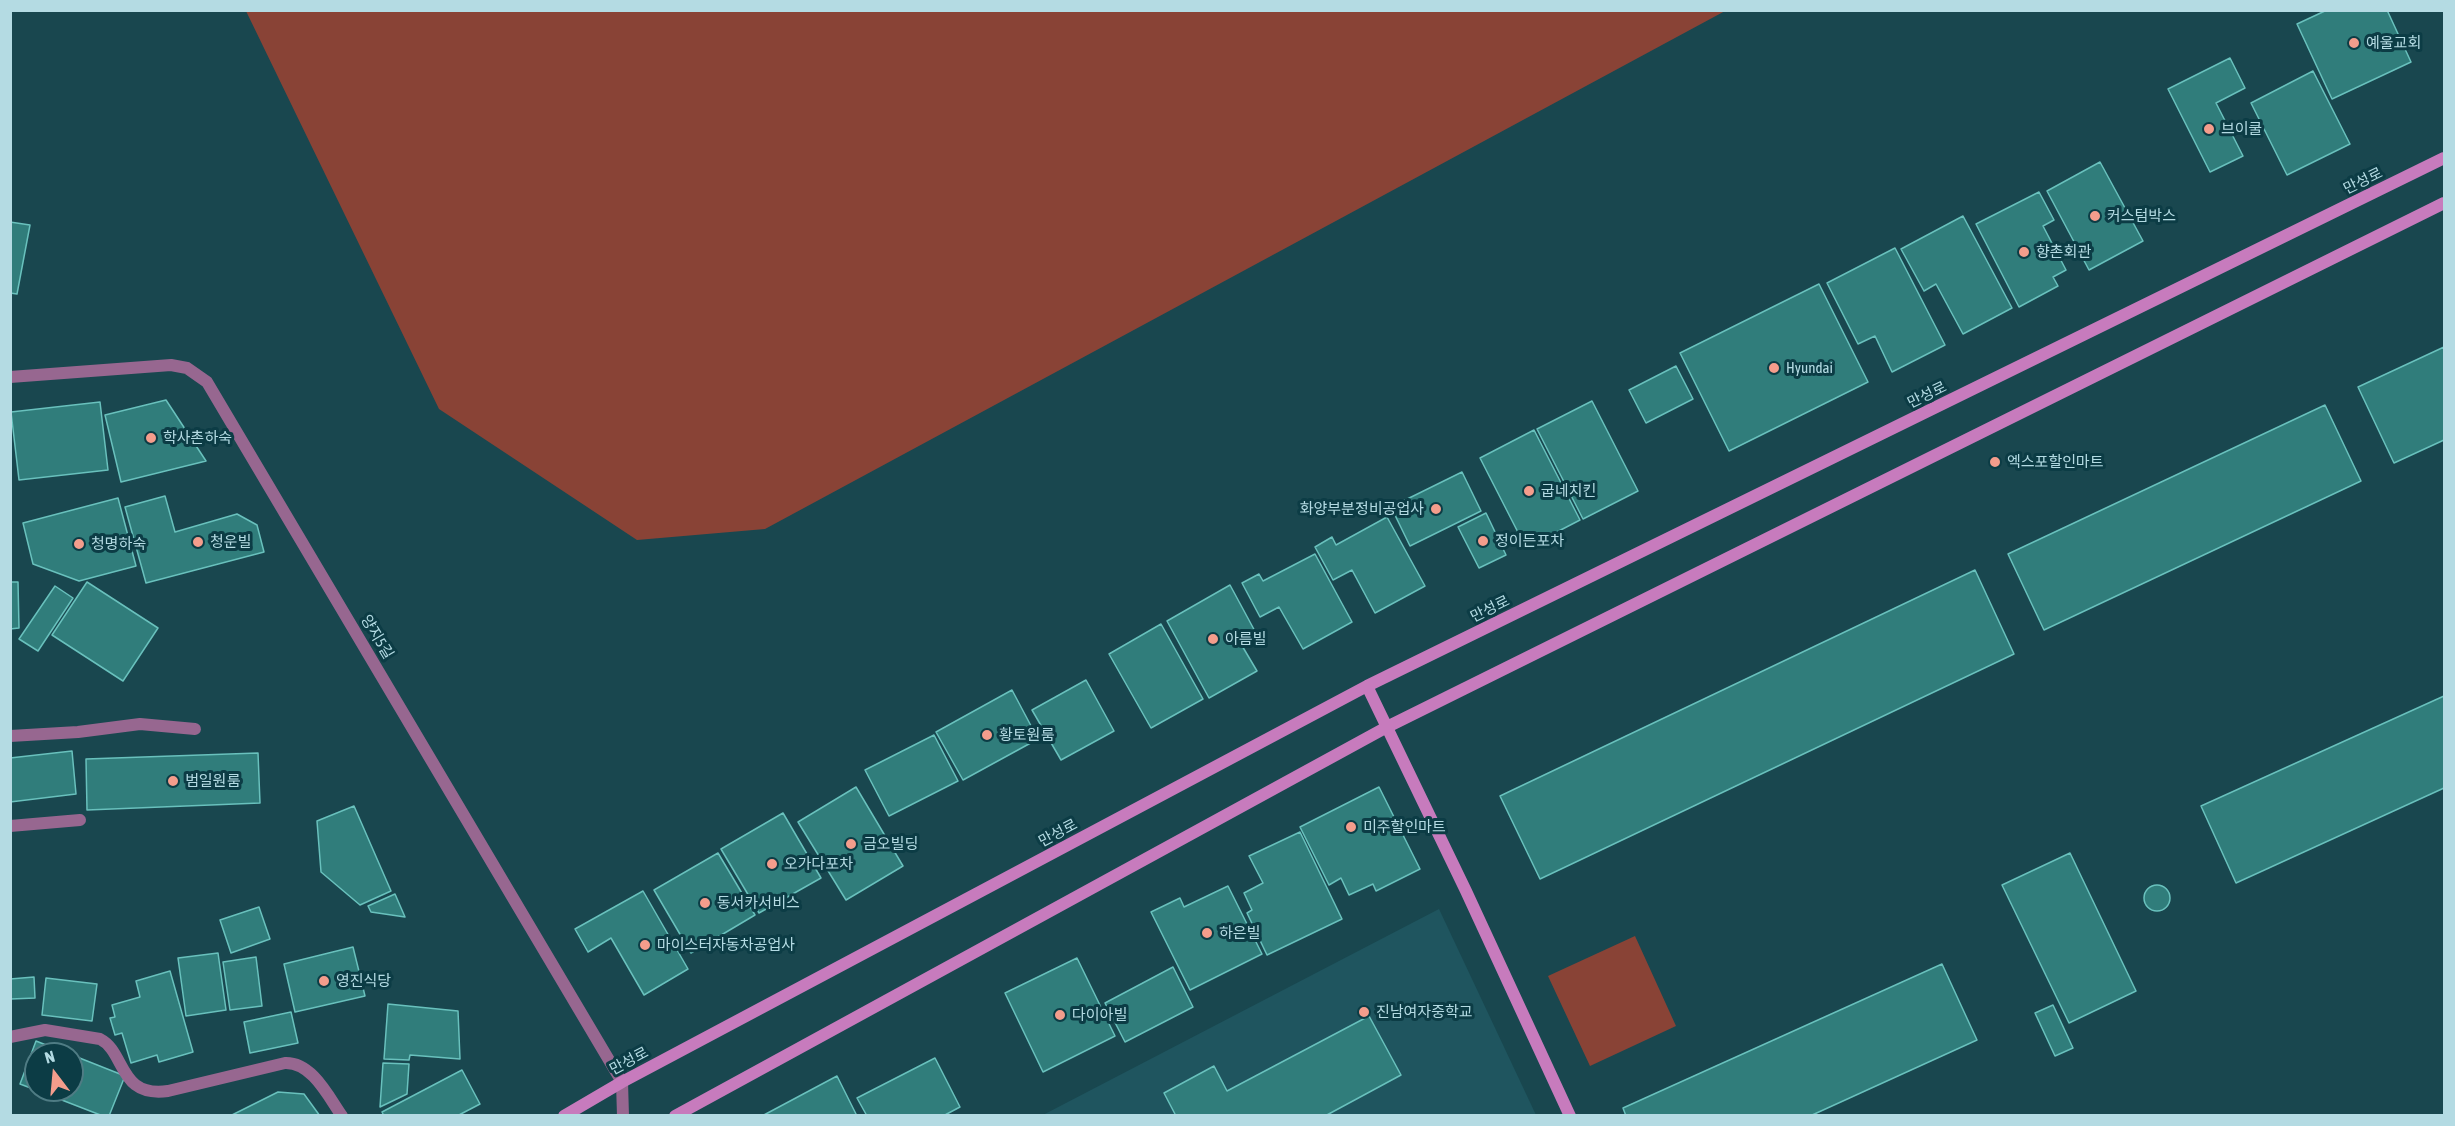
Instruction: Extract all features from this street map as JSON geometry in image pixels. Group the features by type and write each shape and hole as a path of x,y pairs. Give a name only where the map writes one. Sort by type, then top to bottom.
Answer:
{"street":[{"name":"만성로","path":"564,1116 622,1082 1367,686 2445,158"},
{"path":"675,1116 1388,727 2445,203"},
{"name":"양지5길","path":"10,377 171,365 187,368 207,382 622,1082"},
{"path":"1367,686 1466,891 1570,1116"},
{"path":"10,736 78,732 140,724 195,729"},
{"path":"10,826 80,820"},
{"path":"10,1037 45,1030 100,1039 107,1044 128,1078 136,1085 153,1092 168,1091 285,1063 296,1064 314,1077 342,1116"},
{"path":"622,1082 623,1116"}],"shaded area":[{"path":"246,11 1725,11 765,529 637,540 439,409"},
{"name":"진남여자중학교","path":"1439,909 1536,1115 1041,1116"},
{"path":"1635,936 1676,1026 1590,1066 1548,976"}],"building":[{"name":"예울교회","path":"2327,10 2387,10 2411,62 2332,99 2297,24"},
{"name":"브이쿨","path":"2230,58 2245,88 2216,103 2243,156 2210,172 2168,89"},
{"path":"2313,71 2350,144 2287,175 2251,103"},
{"name":"커스텀박스","path":"2100,162 2143,241 2089,270 2047,191"},
{"path":"2039,192 2054,220 2043,226 2066,270 2053,277 2058,286 2019,307 1976,224"},
{"path":"1963,216 2012,308 1963,334 1936,284 1924,291 1901,249"},
{"path":"10,222 30,225 17,294 10,293"},
{"path":"1895,248 1945,345 1892,372 1875,336 1858,344 1827,283"},
{"name":"Hyundai","path":"1819,284 1868,382 1729,451 1680,353"},
{"path":"2444,347 2444,440 2394,463 2358,387"},
{"path":"1676,366 1693,399 1646,423 1629,390"},
{"name":"학사촌하숙","path":"166,400 206,461 121,482 105,415"},
{"path":"1592,401 1638,491 1583,519 1537,429"},
{"path":"100,402 108,470 19,480 11,412"},
{"path":"2325,405 2361,481 2044,630 2008,554"},
{"path":"1534,430 1580,520 1526,548 1480,458"},
{"name":"화양부분정비공업사","path":"1462,472 1481,511 1410,546 1391,507"},
{"name":"청운빌","path":"165,496 175,532 237,514 257,525 264,552 146,583 125,507"},
{"name":"청명하숙","path":"118,498 136,566 79,581 33,564 23,523"},
{"path":"1486,513 1506,555 1479,568 1458,527"},
{"path":"1387,517 1425,586 1375,613 1352,570 1333,580 1315,547 1332,537 1336,545"},
{"path":"1315,554 1352,622 1303,649 1279,607 1260,617 1242,583 1259,574 1263,581"},
{"path":"1975,570 2014,654 1540,879 1500,796"},
{"path":"10,582 18,582 19,628 10,629"},
{"path":"87,582 158,628 123,681 52,635"},
{"name":"아름빌","path":"1230,585 1257,635 1241,644 1257,671 1209,698 1167,621"},
{"path":"55,586 73,598 38,651 19,639"},
{"path":"1161,624 1203,699 1151,728 1109,654"},
{"path":"1086,680 1114,731 1061,760 1032,710"},
{"name":"황토원룸","path":"1012,690 1038,739 963,780 936,732"},
{"path":"2444,696 2444,788 2236,883 2201,806"},
{"path":"934,735 958,781 889,816 865,770"},
{"path":"72,751 76,794 10,802 10,758"},
{"name":"범일원룸","path":"258,753 260,803 87,810 86,759"},
{"name":"금오빌딩","path":"856,787 903,866 846,900 798,822"},
{"path":"1379,787 1420,869 1376,891 1373,884 1349,895 1341,878 1329,885 1300,827"},
{"path":"354,806 391,891 360,905 321,872 317,821"},
{"path":"783,813 821,878 759,913 721,849"},
{"path":"1300,832 1342,919 1267,955 1247,913 1252,910 1244,893 1263,883 1249,856"},
{"name":"동서카서비스","path":"718,853 755,915 691,953 654,890"},
{"path":"2070,853 2136,991 2069,1023 2002,885"},
{"path":"2157,885 2166,889 2170,898 2166,907 2157,911 2148,907 2144,898 2148,889"},
{"name":"하은빌","path":"1228,886 1262,954 1190,990 1151,912 1180,898 1184,907"},
{"name":"마이스터자동차공업사","path":"643,891 688,969 644,995 611,938 588,952 575,929"},
{"path":"395,894 405,917 371,912 368,906"},
{"path":"259,907 270,939 231,953 220,920"},
{"path":"353,947 365,996 295,1012 284,964"},
{"path":"218,953 226,1010 186,1016 178,958"},
{"path":"256,957 262,1006 230,1010 223,962"},
{"name":"다이아빌","path":"1077,958 1115,1036 1043,1072 1005,993"},
{"path":"1942,964 1977,1040 1810,1116 1626,1116 1623,1108"},
{"path":"1173,967 1193,1007 1125,1042 1105,1003"},
{"path":"170,971 193,1052 159,1062 157,1055 131,1063 122,1033 115,1035 110,1018 115,1017 112,1005 140,997 136,981"},
{"path":"34,977 35,998 11,999 10,979"},
{"path":"46,978 97,984 92,1021 42,1015"},
{"path":"388,1004 458,1011 460,1059 410,1055 409,1060 384,1059"},
{"path":"2053,1005 2073,1048 2055,1056 2035,1013"},
{"path":"291,1012 298,1043 250,1053 244,1022"},
{"path":"1369,1016 1401,1075 1325,1116 1176,1116 1164,1093 1214,1066 1227,1091"},
{"path":"935,1058 960,1107 943,1116 867,1116 857,1098"},
{"path":"84,1060 125,1076 109,1116 103,1116 67,1102 84,1102"},
{"path":"383,1063 409,1064 407,1094 380,1107"},
{"path":"462,1070 480,1104 457,1116 384,1116 382,1112"},
{"path":"24,1073 24,1086 20,1084"},
{"path":"837,1076 857,1116 762,1116"},
{"path":"278,1092 304,1094 320,1116 230,1116"}],"place":[{"name":"예울교회","path":"2354,43"},
{"name":"브이쿨","path":"2209,129"},
{"name":"커스텀박스","path":"2095,216"},
{"name":"향촌회관","path":"2024,252"},
{"name":"Hyundai","path":"1774,368"},
{"name":"학사촌하숙","path":"151,438"},
{"name":"엑스포할인마트","path":"1995,462"},
{"name":"굽네치킨","path":"1529,491"},
{"name":"화양부분정비공업사","path":"1436,509"},
{"name":"정이든포차","path":"1483,541"},
{"name":"청운빌","path":"198,542"},
{"name":"청명하숙","path":"79,544"},
{"name":"아름빌","path":"1213,639"},
{"name":"황토원룸","path":"987,735"},
{"name":"범일원룸","path":"173,781"},
{"name":"미주할인마트","path":"1351,827"},
{"name":"금오빌딩","path":"851,844"},
{"name":"오가다포차","path":"772,864"},
{"name":"동서카서비스","path":"705,903"},
{"name":"하은빌","path":"1207,933"},
{"name":"마이스터자동차공업사","path":"645,945"},
{"name":"영진식당","path":"324,981"},
{"name":"진남여자중학교","path":"1364,1012"},
{"name":"다이아빌","path":"1060,1015"}]}
